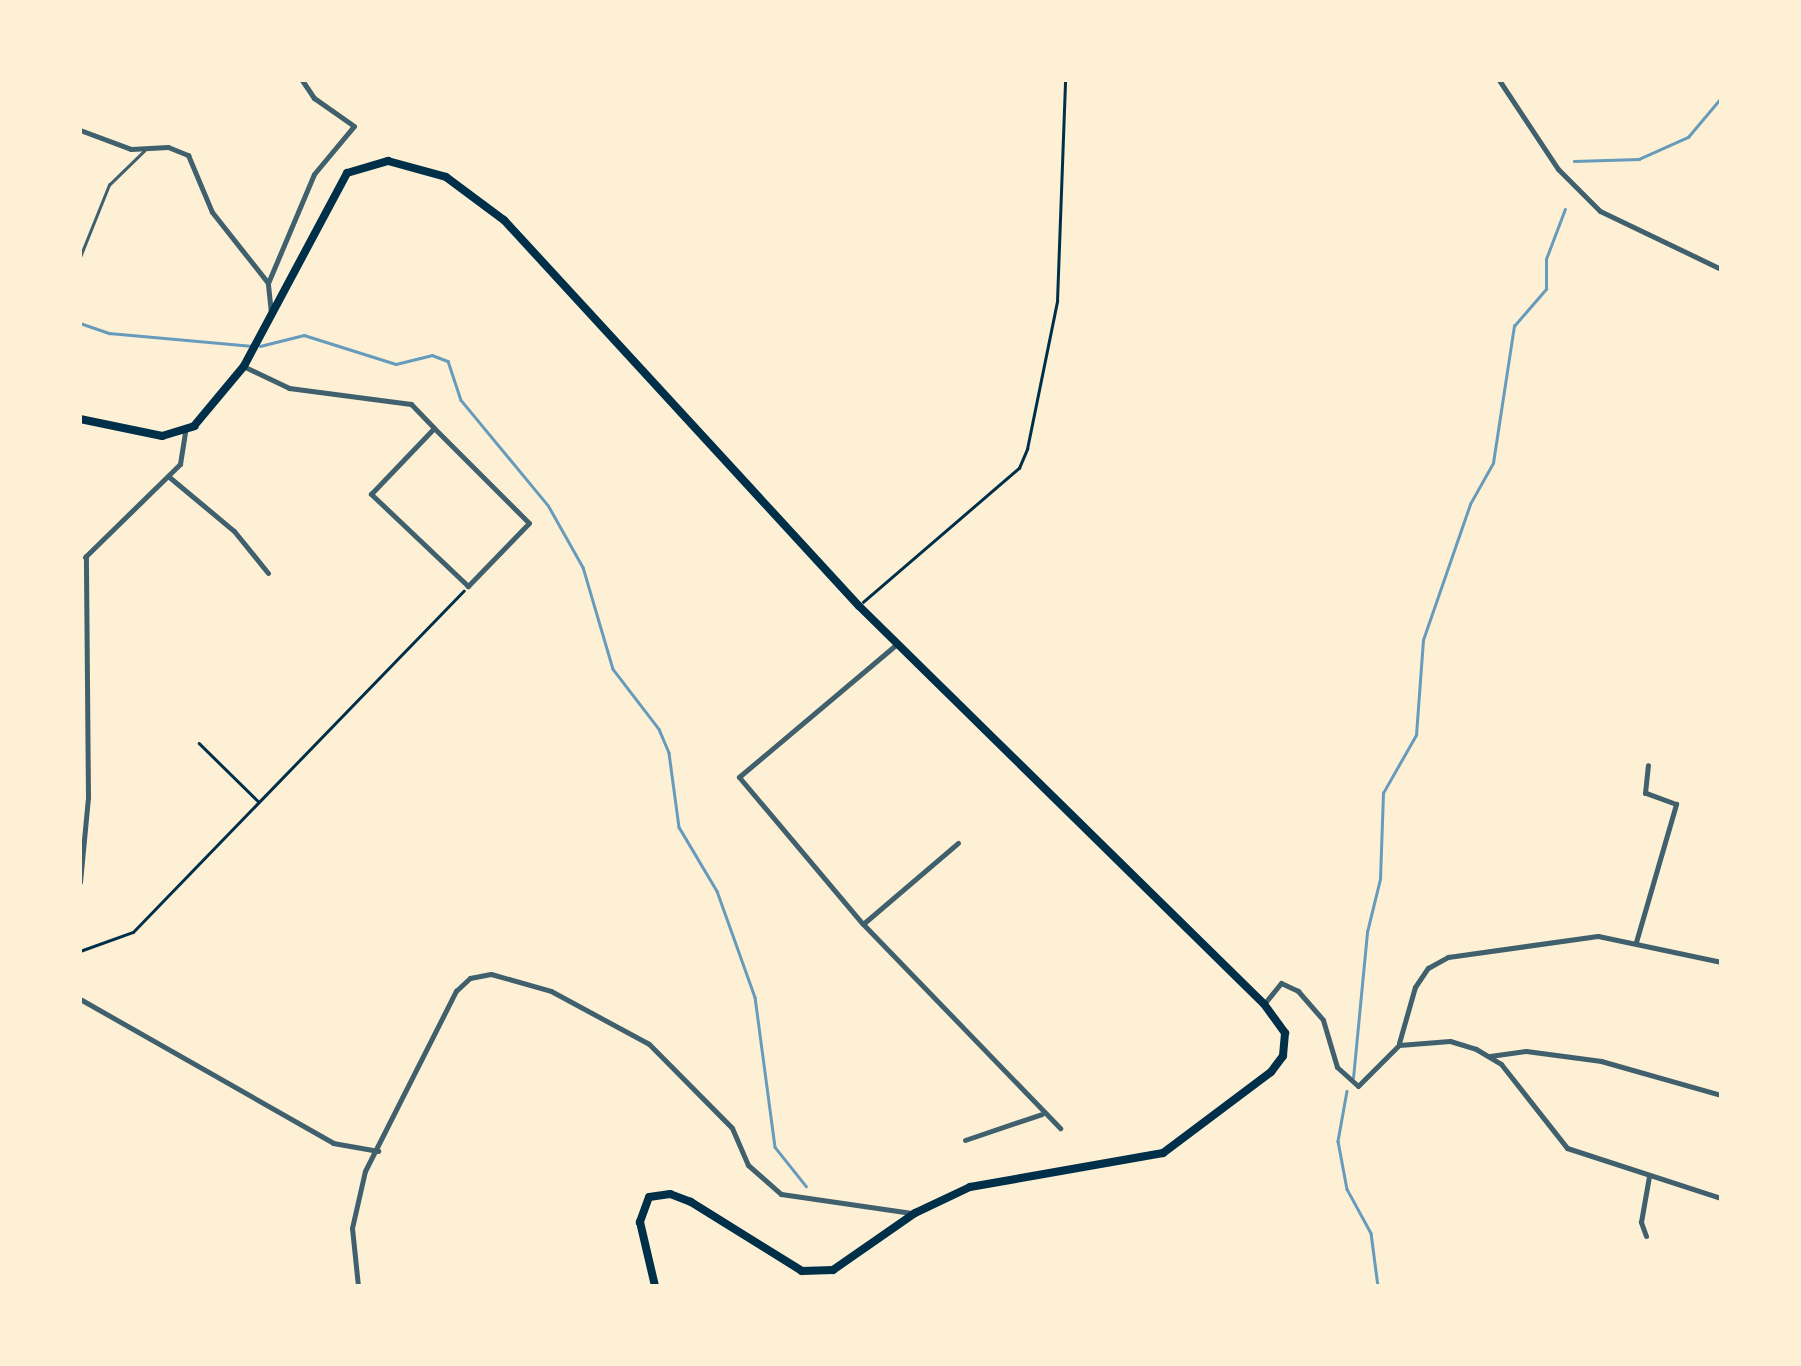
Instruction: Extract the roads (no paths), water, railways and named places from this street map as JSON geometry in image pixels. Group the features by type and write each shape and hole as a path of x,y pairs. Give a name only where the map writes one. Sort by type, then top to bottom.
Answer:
{"main road":[{"path":"80,418 140,434 185,430 244,366 347,173 388,161 446,178 504,220 859,606 1264,1004 1285,1033 1278,1064 1178,1145 1132,1160 994,1180 915,1214 852,1260 818,1273 777,1260 691,1202 659,1194 643,1205 640,1222 655,1286"}],"street":[{"path":"271,316 268,283 314,174 354,126 314,98 302,80"},
{"path":"1499,80 1558,169 1600,211 1721,269"},
{"path":"80,130 144,152 168,148 188,155 212,212 268,283"},
{"path":"244,366 289,388 411,404 529,523 468,586 371,494 434,428"},
{"path":"80,563 180,464 185,430"},
{"path":"168,476 234,531 268,573"},
{"path":"80,882 88,798 86,556"},
{"path":"898,643 739,778 863,924 1042,1114 1060,1128"},
{"path":"1636,942 1676,804 1645,793 1648,765"},
{"path":"863,924 958,843"},
{"path":"1264,1004 1281,983 1298,991 1323,1020 1336,1067 1358,1086 1399,1044 1415,986 1428,968 1448,957 1546,938 1636,942 1721,962"},
{"path":"358,1286 354,1196 456,991 470,978 508,974 618,1023 648,1044 732,1128 748,1165 780,1194 872,1202 915,1214"},
{"path":"80,998 333,1143 378,1151"},
{"path":"1399,1044 1450,1041 1489,1056 1522,1087 1567,1148 1721,1198"},
{"path":"1489,1056 1526,1051 1601,1061 1721,1095"},
{"path":"965,1140 1042,1114"},
{"path":"1646,1236 1640,1222 1649,1175"}],"lane":[{"path":"80,257 109,185 144,152"}],"waterway":[{"path":"1574,161 1639,159 1688,137 1721,98"},
{"path":"1353,1078 1367,932 1380,879 1383,793 1416,735 1423,640 1470,504 1493,463 1514,326 1546,289 1546,259 1565,209"},
{"path":"80,323 109,333 252,346"},
{"path":"260,346 304,335 396,364 432,355 448,361 461,400 548,505 583,567 613,669 659,729 669,753 679,827 717,891 755,997 775,1147 806,1186"},
{"path":"1347,1091 1338,1141 1347,1189 1371,1233 1378,1286"}]}
